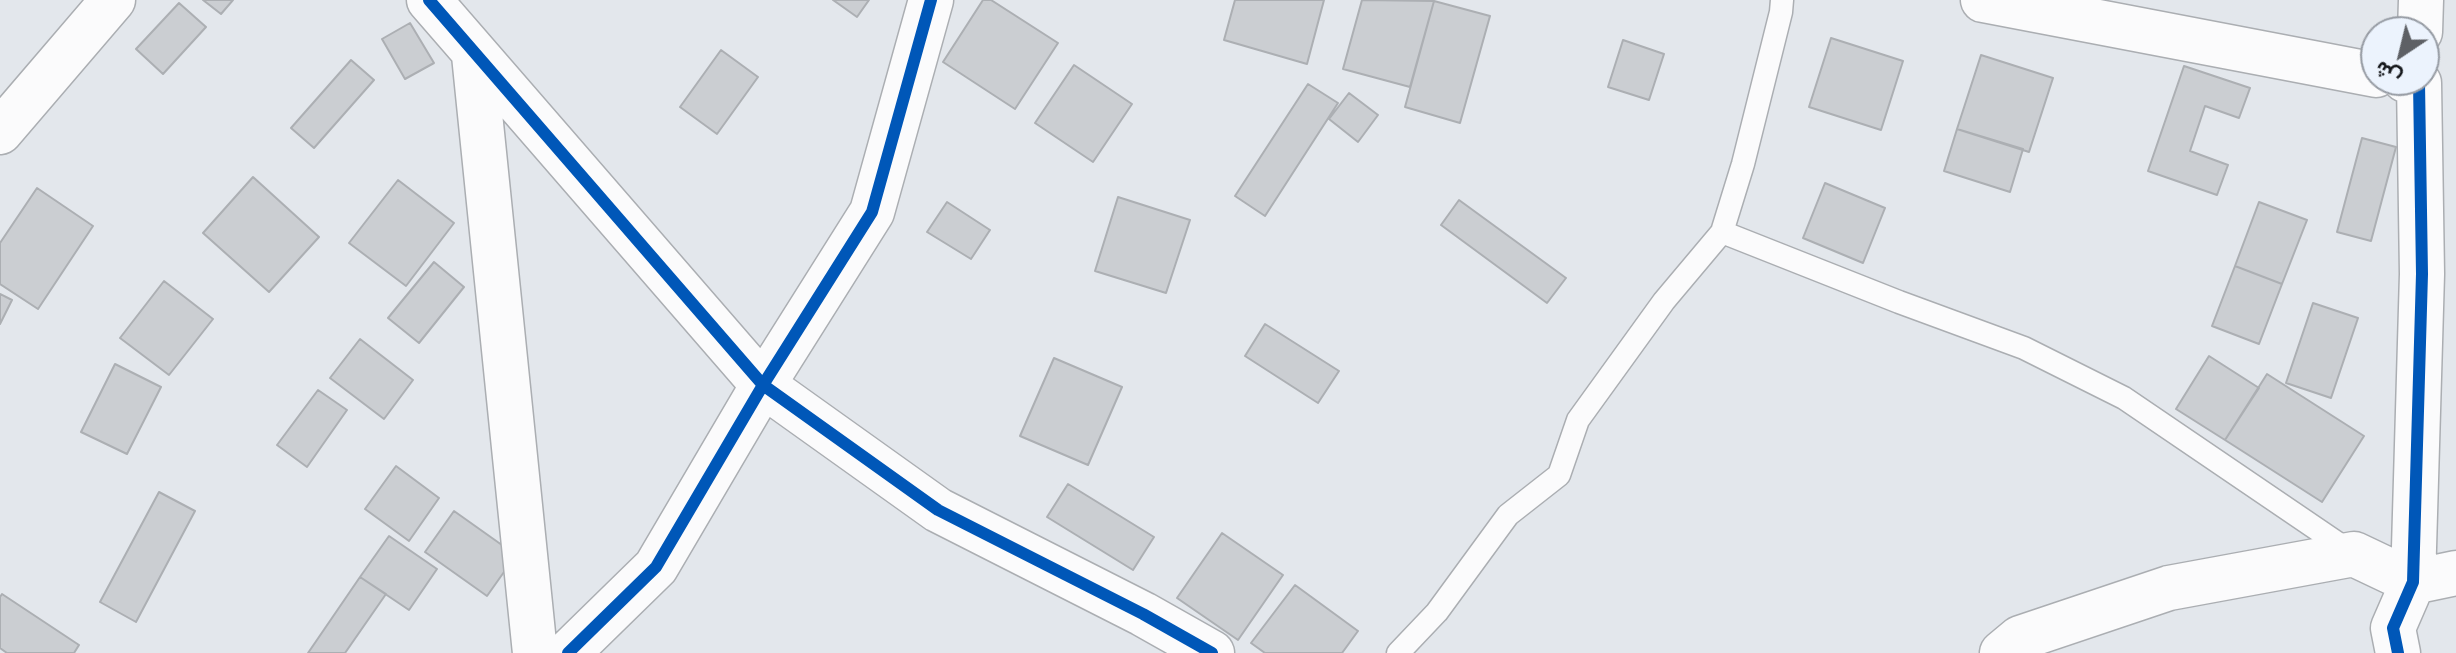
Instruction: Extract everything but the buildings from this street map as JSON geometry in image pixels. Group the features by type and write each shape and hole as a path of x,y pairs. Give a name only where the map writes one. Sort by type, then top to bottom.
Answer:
{"street":[{"path":"0,132 113,0"},
{"path":"429,0 763,385 938,510 1143,614 1212,653"},
{"path":"568,653 656,567 763,385 872,212 931,0"},
{"path":"1983,0 2360,72"},
{"path":"474,55 535,653"},
{"path":"2398,653 2393,628 2413,582 2439,266 2416,96"},
{"path":"2002,653 2020,638 2169,588 2354,554 2413,582 2456,573"}],"lane":[{"path":"1398,653 1437,612 1508,515 1559,475 1578,420 1664,301 1722,232 1743,164 1782,0"},
{"path":"1722,232 2024,348 2124,398 2354,554"}],"cycle path":[{"path":"429,0 763,385 938,510 1143,614 1212,653"},
{"path":"568,653 656,567 763,385 872,212 931,0"},
{"path":"2398,653 2393,628 2413,582 2422,274 2419,96"}]}
